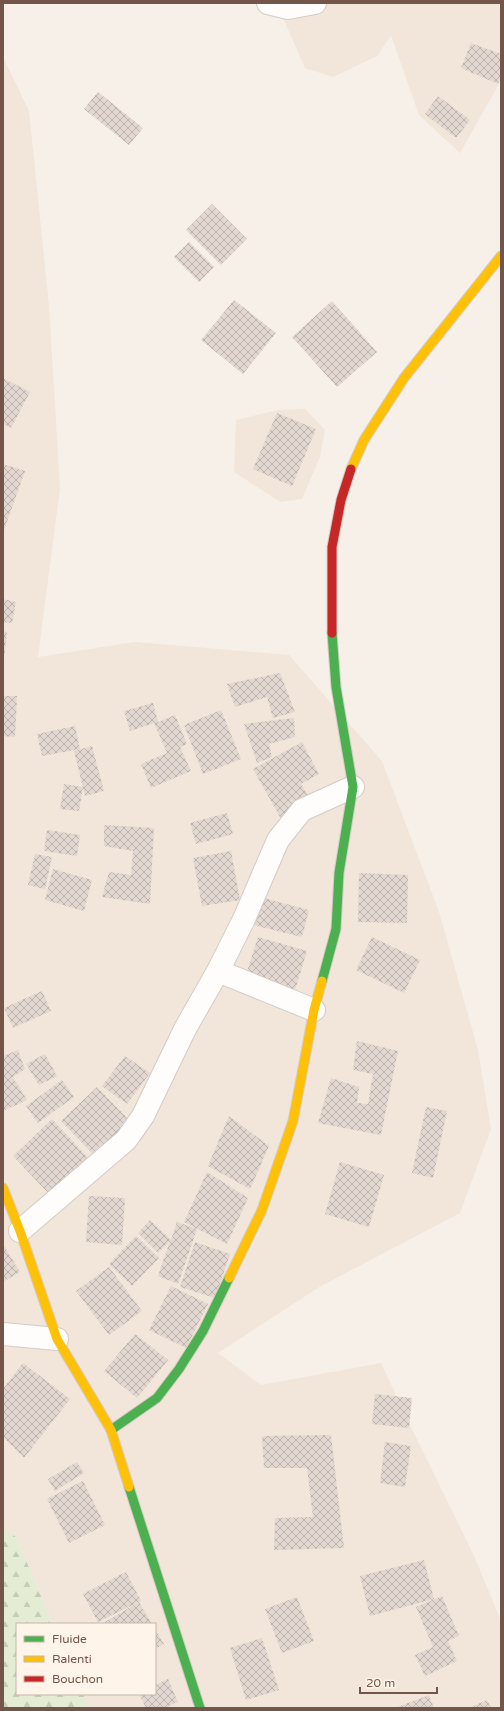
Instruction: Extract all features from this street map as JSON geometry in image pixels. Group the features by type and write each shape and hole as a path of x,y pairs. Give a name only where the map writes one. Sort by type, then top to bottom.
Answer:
{"street":[{"path":"268,3 288,8 315,3"},
{"path":"111,1430 157,1398 179,1369 203,1331 262,1210 292,1121 314,1010 336,929 339,873 353,787 336,687 331,615 332,547 342,500 351,468 364,440 404,378 501,256"},
{"path":"20,1231 126,1140 144,1116 185,1029 218,971 244,919 278,840 302,810 353,787"},
{"path":"218,971 314,1010"},
{"path":"3,1188 20,1231 57,1339 111,1430 200,1708"},
{"path":"3,1334 57,1339"}],"shaded area":[{"path":"280,3 501,3 501,80 460,153 419,115 391,35 377,56 333,77 305,68 283,18"},
{"path":"3,57 29,111 49,306 60,488 38,657 135,642 289,655 382,761 439,912 478,1050 491,1129 460,1213 321,1286 218,1353 261,1385 381,1363 475,1558 501,1621 501,1708 89,1708 83,1695 156,1695 156,1623 53,1623 16,1537 3,1527"},
{"path":"305,409 325,430 320,457 302,499 280,502 234,472 236,420 278,410"}],"green space":[{"path":"3,1527 16,1537 53,1623 16,1623 16,1695 83,1695 89,1708 3,1708"}],"building":[{"path":"471,43 501,54 501,76 498,84 461,68"},
{"path":"98,92 143,128 129,145 84,109"},
{"path":"438,96 470,120 456,138 425,114"},
{"path":"212,204 247,239 221,265 186,230"},
{"path":"189,242 214,267 199,282 174,257"},
{"path":"234,300 276,333 243,374 201,340"},
{"path":"332,301 377,352 337,387 292,337"},
{"path":"3,378 30,392 11,428 3,424"},
{"path":"277,413 316,429 292,486 253,469"},
{"path":"3,464 25,471 4,530 3,529"},
{"path":"3,599 16,602 12,623 3,622"},
{"path":"3,631 7,632 4,659 3,659"},
{"path":"280,673 295,712 273,718 267,697 235,707 227,684"},
{"path":"3,696 17,696 15,737 3,736"},
{"path":"153,703 158,722 175,715 187,744 180,747 191,771 151,788 141,764 167,753 154,723 130,731 124,711"},
{"path":"221,710 241,759 203,774 184,725"},
{"path":"294,718 295,737 269,744 272,757 257,763 244,724"},
{"path":"75,726 80,749 42,756 37,734"},
{"path":"302,742 319,774 301,784 311,800 280,817 253,769"},
{"path":"92,746 104,791 85,796 74,751"},
{"path":"64,784 83,787 79,811 60,809"},
{"path":"227,813 233,834 196,844 190,823"},
{"path":"104,825 154,828 150,904 102,897 109,872 131,875 133,851 104,846"},
{"path":"47,830 80,835 77,856 44,851"},
{"path":"231,851 240,900 202,906 193,858"},
{"path":"35,854 52,857 45,889 28,885"},
{"path":"53,869 92,880 84,911 45,900"},
{"path":"359,873 408,875 407,923 358,922"},
{"path":"260,897 309,910 302,937 253,925"},
{"path":"258,937 307,951 294,993 245,978"},
{"path":"372,937 420,960 404,993 356,970"},
{"path":"42,991 51,1011 13,1028 4,1008"},
{"path":"357,1041 398,1051 381,1135 318,1123 331,1078 359,1087 357,1103 368,1104 373,1074 353,1070"},
{"path":"18,1050 25,1069 13,1077 27,1100 3,1111 3,1056"},
{"path":"45,1054 57,1076 39,1085 26,1064"},
{"path":"125,1056 150,1073 127,1104 102,1086"},
{"path":"62,1080 74,1097 38,1123 26,1106"},
{"path":"97,1087 130,1121 94,1155 61,1121"},
{"path":"426,1107 447,1111 433,1178 412,1173"},
{"path":"229,1116 269,1146 250,1189 208,1166"},
{"path":"52,1119 90,1160 51,1196 13,1156"},
{"path":"340,1162 384,1175 369,1227 325,1214"},
{"path":"207,1172 248,1198 227,1244 184,1222"},
{"path":"89,1196 125,1198 122,1245 86,1242"},
{"path":"150,1220 171,1240 177,1222 197,1229 178,1284 158,1276 170,1241 158,1253 138,1233"},
{"path":"136,1236 159,1258 132,1286 109,1264"},
{"path":"195,1242 230,1254 215,1298 180,1287"},
{"path":"3,1244 20,1272 3,1282"},
{"path":"109,1267 142,1311 109,1335 76,1291"},
{"path":"171,1286 208,1304 186,1348 149,1330"},
{"path":"135,1334 168,1360 137,1398 104,1371"},
{"path":"23,1363 70,1399 24,1458 3,1437 3,1389"},
{"path":"375,1394 412,1398 409,1428 372,1424"},
{"path":"331,1435 344,1548 274,1550 275,1518 313,1517 307,1468 264,1468 262,1436"},
{"path":"385,1442 411,1446 405,1487 380,1483"},
{"path":"77,1462 84,1473 55,1491 48,1479"},
{"path":"83,1481 105,1525 69,1543 47,1499"},
{"path":"424,1560 434,1599 370,1616 360,1576"},
{"path":"126,1572 141,1601 98,1622 83,1594"},
{"path":"442,1596 459,1636 448,1641 457,1661 425,1676 415,1655 433,1647 416,1607"},
{"path":"297,1597 314,1641 282,1653 265,1609"},
{"path":"139,1602 151,1623 106,1623"},
{"path":"156,1631 164,1644 156,1648"},
{"path":"262,1638 279,1690 246,1700 230,1648"},
{"path":"168,1679 178,1702 165,1708 146,1708 140,1695 156,1695 156,1685"},
{"path":"429,1695 434,1708 395,1708"},
{"path":"487,1700 491,1708 469,1708"}],"traffic: fast":[{"path":"322,981 336,929 339,873 353,787 336,687 332,633"},
{"path":"111,1430 157,1398 179,1369 203,1331 229,1278"},
{"path":"129,1487 200,1708"}],"traffic: slow":[{"path":"351,469 364,440 404,378 501,256"},
{"path":"229,1278 262,1210 293,1121 314,1010 322,981"},
{"path":"3,1188 20,1231 57,1339 111,1430 129,1487"}],"traffic: jam":[{"path":"332,633 332,547 341,500 351,469"}]}
